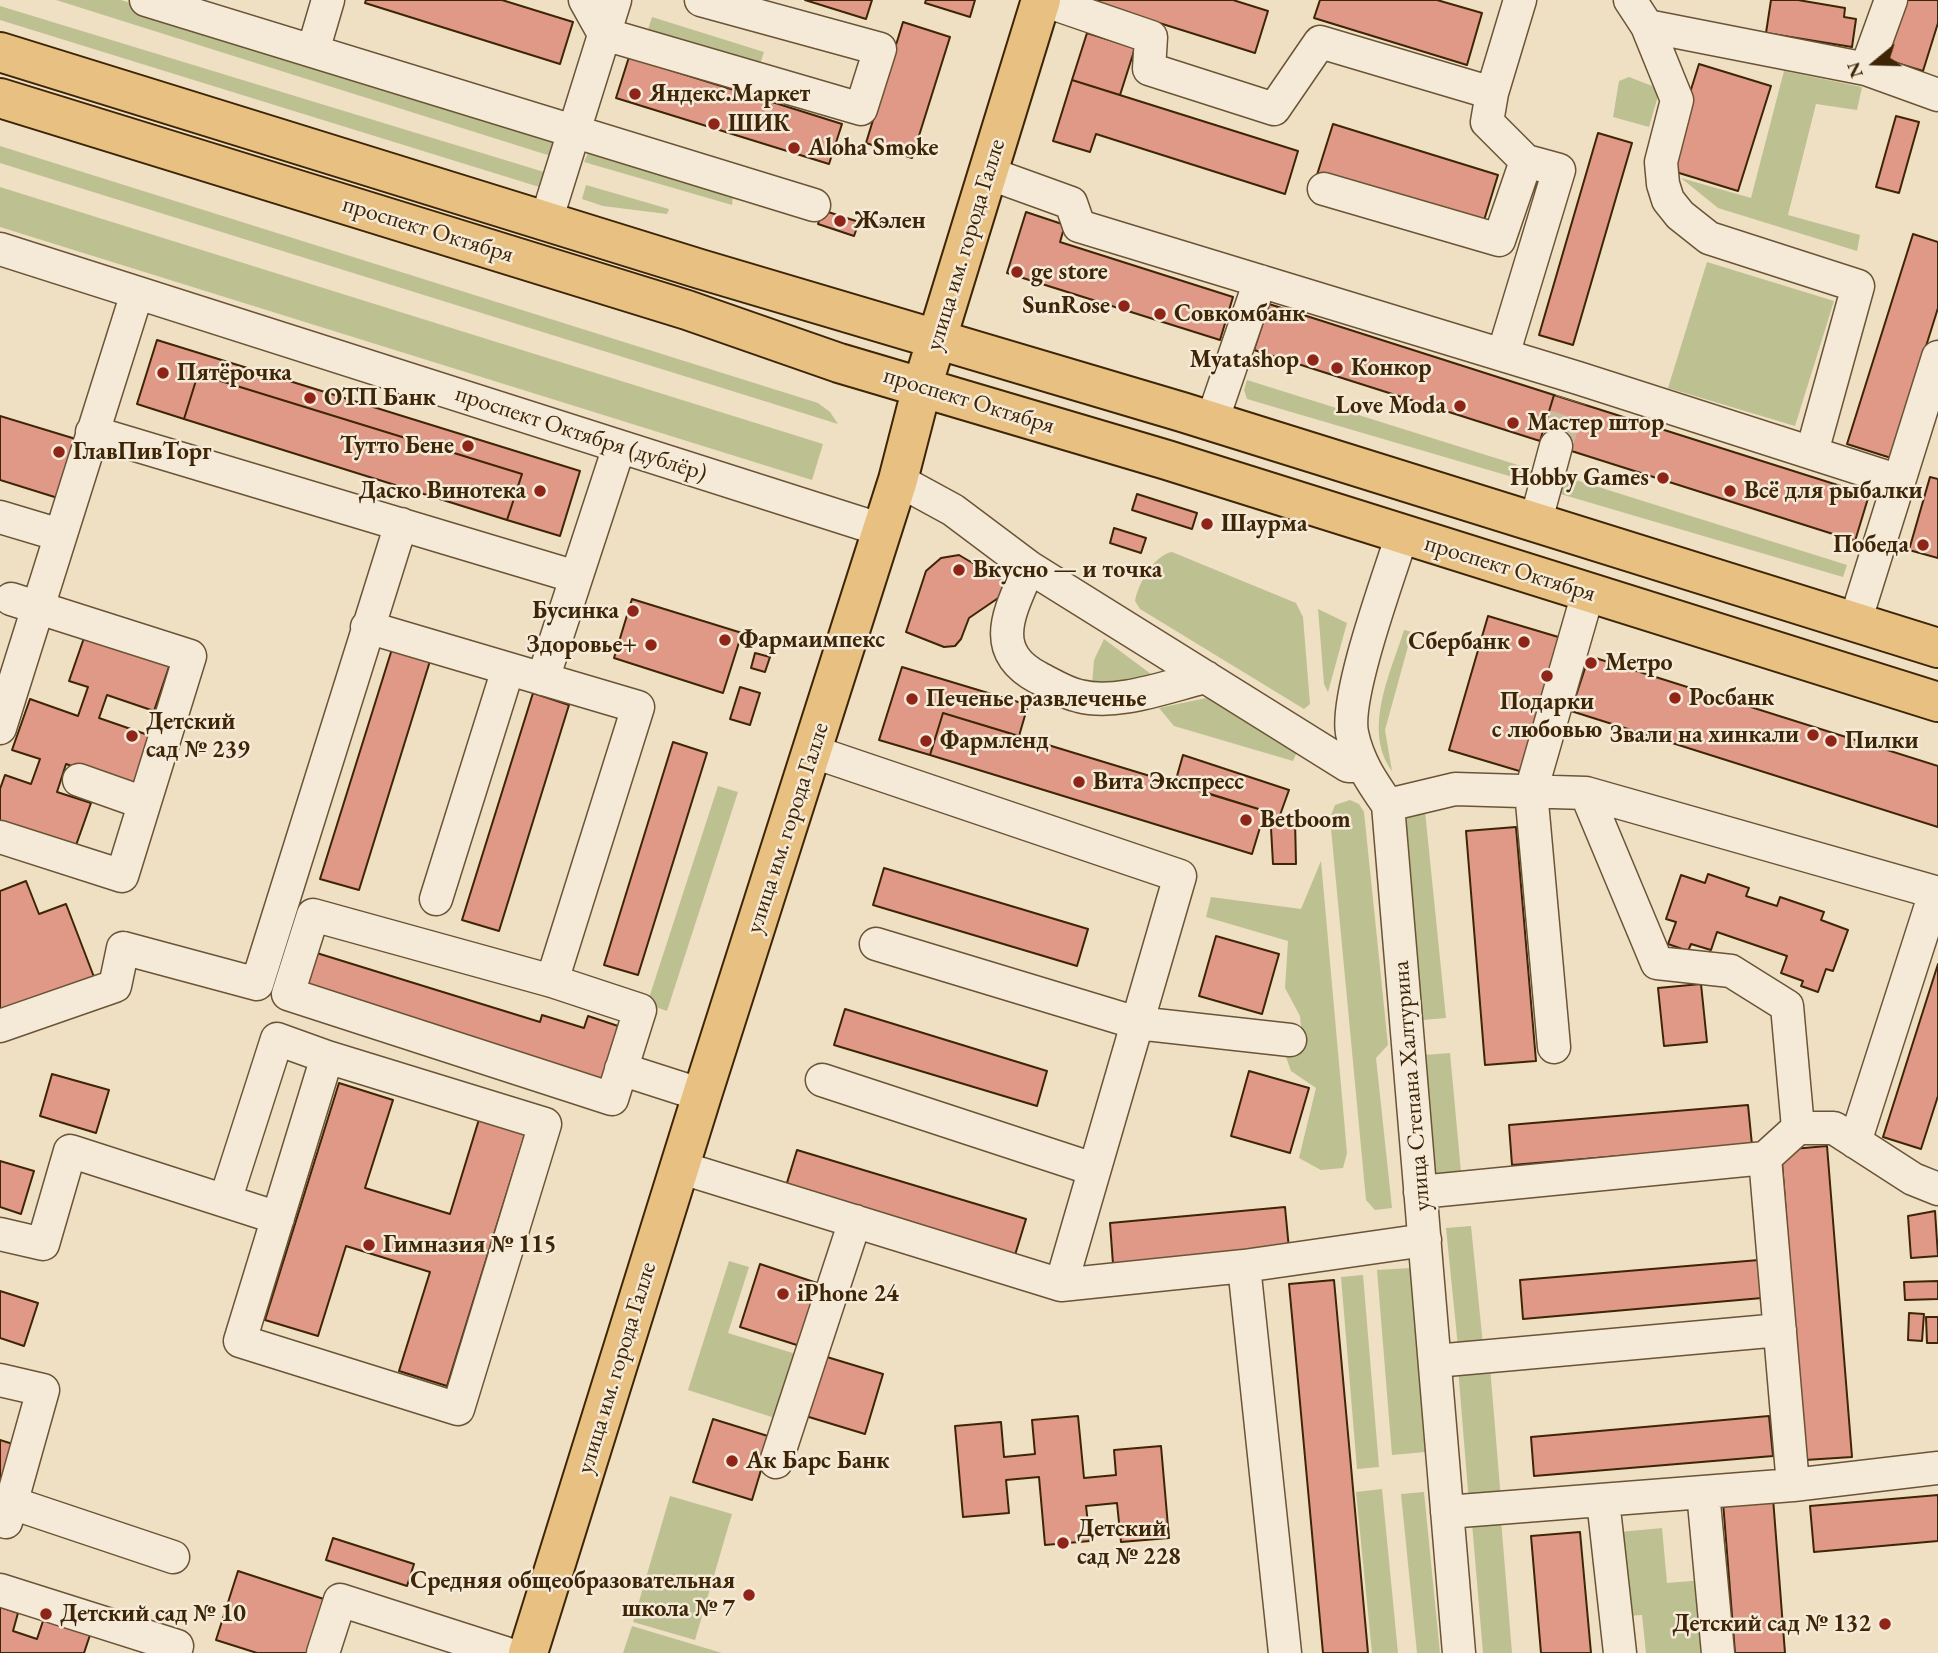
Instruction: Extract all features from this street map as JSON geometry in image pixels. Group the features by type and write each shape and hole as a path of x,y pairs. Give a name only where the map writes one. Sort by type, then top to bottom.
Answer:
{"main road":[{"name":"улица им. города Галле","path":"528,1653 679,1167 814,752 898,480 922,387 1042,0"},
{"name":"проспект Октября","path":"0,52 700,269 937,338 1045,374 1197,417 1938,648"},
{"name":"проспект Октября","path":"0,98 687,310 839,363 1167,460 1938,702"},
{"path":"687,310 700,269"},
{"path":"1167,460 1197,417"}],"street":[{"path":"146,0 814,205"},
{"path":"313,51 328,0"},
{"path":"584,0 604,34 861,109 880,49 701,0"},
{"path":"546,221 615,0"},
{"path":"1042,0 1151,37 1149,69 1274,109 1320,42 1492,93"},
{"path":"1630,0 1647,26 1677,100 1661,162 1668,200 1680,215 1709,239 1858,286 1812,452"},
{"path":"1866,69 1891,0"},
{"path":"1503,355 1559,170 1526,161 1487,122 1512,2"},
{"path":"1647,26 1866,69 1938,95"},
{"path":"1324,189 1499,240 1526,161"},
{"path":"988,173 1072,203 1079,226 1503,355 1574,389 1812,452 1899,481"},
{"name":"проспект Октября (дублёр)","path":"0,249 882,530"},
{"path":"1197,417 1260,281"},
{"path":"0,728 24,603 60,535 137,293"},
{"path":"1855,622 1899,481 1931,407 1938,357"},
{"path":"92,432 576,577"},
{"path":"1535,524 1556,446"},
{"path":"543,679 619,447"},
{"path":"898,480 953,510 1029,567 1348,766 1361,766"},
{"path":"0,517 60,535"},
{"path":"0,1026 115,986 123,948 257,984 401,524"},
{"name":"улица Степана Халтурина","path":"1402,535 1381,597 1353,706 1351,730 1361,766 1388,805 1459,1653"},
{"path":"1029,567 1012,607 1007,635 1010,655 1021,668 1078,696 1109,698 1206,677"},
{"path":"1555,1047 1531,791 1588,593"},
{"path":"0,837 122,876 190,656 24,603"},
{"path":"367,627 638,707 552,981"},
{"path":"436,899 508,669"},
{"path":"814,752 1180,876 1061,1285"},
{"path":"79,780 144,803"},
{"path":"1388,805 1455,789 1586,793 1937,893 1855,1142"},
{"path":"1586,793 1657,962 1731,971 1787,1006 1798,1128"},
{"path":"313,915 552,981 640,1010 611,1099 288,994 313,915"},
{"path":"876,944 1136,1023 1290,1040"},
{"path":"225,1201 277,1039 545,1124"},
{"path":"327,1057 240,1340 458,1409 558,1082"},
{"path":"621,1069 702,1095"},
{"path":"822,1080 1093,1169"},
{"path":"1420,1192 1765,1158 1798,1128 1833,1128 1913,1180 1938,1189"},
{"path":"0,1234 43,1244 70,1152 278,1218"},
{"path":"1765,1158 1793,1485"},
{"path":"679,1167 1061,1285 1244,1266 1425,1240"},
{"path":"776,1462 855,1221"},
{"path":"1244,1266 1285,1653"},
{"path":"1435,1361 1780,1330"},
{"path":"0,1380 44,1391 6,1511 173,1558"},
{"path":"1447,1512 1793,1485 1938,1468"},
{"path":"1703,1492 1718,1653"},
{"path":"1604,1500 1620,1653"},
{"path":"0,1590 177,1646 175,1653"},
{"path":"323,1653 340,1600 468,1647 505,1653"}],"green space":[{"path":"56,0 121,0 561,137 554,157"},
{"path":"0,6 554,175 549,190 0,20"},
{"path":"652,17 764,52 757,73 645,39"},
{"path":"1784,71 1862,87 1857,110 1816,104 1788,215 1860,235 1857,251 1718,208 1681,178 1751,198"},
{"path":"1629,77 1660,89 1649,127 1613,117 1619,81"},
{"path":"0,146 818,403 830,412 838,424 0,163"},
{"path":"590,148 733,195 732,205 584,162"},
{"path":"586,185 669,209 667,214 603,206 582,199"},
{"path":"0,187 823,444 812,480 0,227"},
{"path":"1707,262 1834,301 1795,426 1668,388"},
{"path":"1247,380 1537,471 1533,483 1247,399 1244,390"},
{"path":"1557,474 1847,565 1843,577 1557,493"},
{"path":"1172,552 1296,603 1303,617 1310,704 1304,709 1140,609 1135,601 1143,579 1153,564"},
{"path":"1318,609 1347,623 1328,692 1324,684"},
{"path":"1404,630 1412,632 1385,730 1392,771 1383,755 1379,719 1387,682"},
{"path":"1104,639 1159,680 1092,685 1094,660"},
{"path":"1211,697 1297,752 1293,761 1174,726 1159,708"},
{"path":"718,786 738,792 667,1011 647,1004"},
{"path":"1350,800 1359,804 1364,812 1388,1045 1376,1058 1392,1208 1375,1210 1366,1200 1330,818 1335,805"},
{"path":"1425,811 1446,1018 1422,1020 1401,813"},
{"path":"1321,861 1347,1153 1343,1168 1321,1170 1299,1158 1316,1088 1291,1071 1285,1054 1302,1037 1300,1016 1285,988 1288,941 1206,917 1211,897 1301,909"},
{"path":"1450,1053 1461,1172 1436,1175 1424,1055"},
{"path":"1471,1226 1483,1345 1458,1347 1446,1228"},
{"path":"729,1261 749,1267 728,1333 799,1355 778,1419 688,1390"},
{"path":"1410,1268 1425,1452 1392,1455 1377,1270"},
{"path":"1363,1275 1379,1467 1357,1469 1341,1277"},
{"path":"1490,1366 1501,1500 1469,1503 1458,1368"},
{"path":"1382,1489 1398,1653 1372,1653 1356,1492"},
{"path":"1424,1492 1440,1653 1417,1653 1401,1494"},
{"path":"670,1496 732,1514 695,1640 633,1622"},
{"path":"1501,1520 1512,1653 1483,1653 1472,1523"},
{"path":"1662,1528 1667,1583 1704,1580 1710,1653 1646,1653 1642,1615 1627,1616 1620,1532"},
{"path":"632,1626 722,1653 623,1653"}],"building":[{"path":"366,0 502,0 573,22 560,64 365,3"},
{"path":"805,0 872,0 866,19"},
{"path":"926,0 975,0 970,17 925,3"},
{"path":"1086,0 1233,0 1268,11 1255,53"},
{"path":"1320,0 1437,0 1482,13 1467,65 1314,18"},
{"path":"1771,0 1798,0 1845,8 1844,17 1856,19 1852,47 1766,33"},
{"path":"1906,0 1938,0 1938,23 1923,71 1887,60"},
{"path":"903,22 950,37 912,158 866,143"},
{"path":"1087,33 1135,48 1120,95 1072,80"},
{"path":"629,57 842,124 829,164 616,98"},
{"path":"1699,64 1771,86 1738,191 1666,169"},
{"path":"1072,80 1298,151 1285,194 1096,134 1090,152 1053,141"},
{"path":"1896,116 1919,122 1899,193 1876,187"},
{"path":"1333,124 1498,175 1481,230 1316,178"},
{"path":"1598,133 1632,143 1573,345 1539,335"},
{"path":"822,210 859,222 854,236 818,224"},
{"path":"1026,212 1065,225 1060,242 1233,297 1220,340 1007,273"},
{"path":"1913,234 1938,242 1938,308 1891,458 1847,444"},
{"path":"1269,304 1554,395 1540,441 1254,350"},
{"path":"157,340 580,471 560,536 507,520 522,474 198,374 184,419 137,404"},
{"path":"198,374 522,474 507,520 184,419"},
{"path":"1554,395 1869,495 1855,541 1540,441"},
{"path":"0,416 79,440 61,499 0,480"},
{"path":"1930,477 1938,479 1938,558 1909,550"},
{"path":"1137,494 1197,513 1192,529 1132,510"},
{"path":"1114,528 1146,538 1141,553 1110,543"},
{"path":"959,555 1008,584 1007,592 969,618 961,639 955,646 944,647 906,632 926,571 941,558"},
{"path":"632,599 742,633 723,693 614,658"},
{"path":"1488,616 1565,639 1526,773 1449,750"},
{"path":"85,635 170,664 154,711 107,695 99,718 151,736 134,787 66,764 57,792 91,803 74,851 0,826 0,789 5,775 31,784 40,759 12,750 30,699 78,716 88,687 69,681"},
{"path":"392,649 430,661 359,890 320,879"},
{"path":"755,653 770,657 765,672 751,668"},
{"path":"1589,656 1938,766 1938,827 1571,711"},
{"path":"902,667 1028,705 1019,736 943,713 930,755 879,740"},
{"path":"740,687 760,693 750,725 730,719"},
{"path":"533,693 569,705 499,931 462,920"},
{"path":"943,713 1265,811 1252,854 930,755"},
{"path":"673,742 707,753 638,975 604,965"},
{"path":"1183,755 1289,790 1280,815 1295,819 1296,864 1273,864 1271,828 1261,824 1265,811 1175,783"},
{"path":"1516,827 1536,1061 1485,1065 1466,831"},
{"path":"884,868 1088,929 1077,966 873,905"},
{"path":"1708,874 1749,888 1746,896 1777,906 1780,897 1824,912 1821,920 1848,930 1833,971 1826,969 1818,992 1801,986 1803,981 1781,973 1787,956 1717,932 1711,950 1691,944 1688,951 1668,944 1676,922 1666,919 1681,875 1705,883"},
{"path":"26,881 39,914 66,904 94,977 0,1012 0,891"},
{"path":"1216,936 1279,954 1262,1014 1199,996"},
{"path":"307,950 540,1022 542,1015 584,1028 588,1016 630,1030 605,1088 294,992"},
{"path":"1938,964 1938,1096 1921,1149 1883,1137"},
{"path":"1701,984 1707,1042 1664,1046 1658,988"},
{"path":"845,1009 1047,1071 1037,1106 834,1045"},
{"path":"1249,1071 1309,1088 1290,1153 1231,1136"},
{"path":"52,1074 109,1090 96,1133 40,1116"},
{"path":"339,1083 393,1100 365,1188 450,1214 480,1116 526,1131 447,1386 399,1371 430,1272 346,1246 318,1336 265,1320"},
{"path":"1748,1105 1752,1145 1512,1165 1509,1125"},
{"path":"1827,1146 1852,1457 1805,1460 1781,1150"},
{"path":"797,1150 1026,1219 1015,1255 786,1186"},
{"path":"0,1161 34,1171 21,1214 0,1207"},
{"path":"1285,1207 1289,1249 1113,1264 1110,1223"},
{"path":"1935,1211 1938,1256 1911,1258 1908,1216"},
{"path":"1759,1260 1762,1298 1523,1319 1520,1280"},
{"path":"760,1264 820,1284 800,1346 740,1327"},
{"path":"1334,1280 1368,1653 1323,1653 1289,1284"},
{"path":"1938,1281 1938,1299 1905,1300 1904,1282"},
{"path":"0,1291 38,1303 24,1346 0,1338"},
{"path":"1909,1313 1924,1314 1922,1341 1908,1340"},
{"path":"1926,1317 1938,1317 1938,1343 1927,1343"},
{"path":"817,1354 883,1374 865,1434 799,1414"},
{"path":"1078,1416 1084,1478 1116,1475 1114,1450 1161,1446 1169,1538 1121,1542 1117,1503 1086,1506 1090,1541 1045,1545 1039,1477 1006,1480 1009,1513 963,1517 955,1426 1001,1422 1004,1457 1035,1454 1032,1420"},
{"path":"1769,1416 1773,1456 1534,1476 1531,1437"},
{"path":"713,1419 771,1437 752,1500 693,1482"},
{"path":"0,1440 19,1446 0,1485"},
{"path":"1938,1495 1938,1541 1814,1552 1810,1506"},
{"path":"1773,1498 1785,1653 1735,1653 1723,1502"},
{"path":"1580,1532 1591,1653 1541,1653 1531,1536"},
{"path":"333,1538 414,1564 407,1586 326,1560"},
{"path":"238,1571 336,1603 320,1653 257,1653 216,1640"},
{"path":"0,1607 18,1613 13,1631 37,1639 44,1618 91,1632 84,1653 0,1653"}],"tunnel":[{"path":"1556,446 1571,400"}],"place":[{"name":"Яндекс.Маркет","path":"635,94"},
{"name":"ШИК","path":"714,124"},
{"name":"Aloha Smoke","path":"794,148"},
{"name":"Жэлен","path":"840,221"},
{"name":"ge store","path":"1017,272"},
{"name":"SunRose","path":"1124,306"},
{"name":"Совкомбанк","path":"1160,314"},
{"name":"Myatashop","path":"1313,360"},
{"name":"Конкор","path":"1337,368"},
{"name":"Пятёрочка","path":"163,373"},
{"name":"ОТП Банк","path":"310,398"},
{"name":"Love Moda","path":"1460,406"},
{"name":"Мастер штор","path":"1513,423"},
{"name":"Тутто Бене","path":"468,446"},
{"name":"ГлавПивТорг","path":"59,452"},
{"name":"Hobby Games","path":"1663,478"},
{"name":"Даско Винотека","path":"540,491"},
{"name":"Всё для рыбалки","path":"1730,491"},
{"name":"Шаурма","path":"1207,524"},
{"name":"Победа","path":"1923,545"},
{"name":"Вкусно — и точка","path":"959,570"},
{"name":"Бусинка","path":"633,611"},
{"name":"Фармаимпекс","path":"725,640"},
{"name":"Сбербанк","path":"1524,642"},
{"name":"Здоровье+","path":"651,645"},
{"name":"Метро","path":"1591,663"},
{"name":"Подарки с любовью","path":"1547,676"},
{"name":"Росбанк","path":"1675,698"},
{"name":"Печенье развлеченье","path":"912,699"},
{"name":"Звали на хинкали","path":"1813,735"},
{"name":"Детский сад № 239","path":"132,736"},
{"name":"Фармленд","path":"926,741"},
{"name":"Пилки","path":"1831,741"},
{"name":"Вита Экспресс","path":"1079,782"},
{"name":"Betboom","path":"1246,820"},
{"name":"Гимназия № 115","path":"369,1245"},
{"name":"iPhone 24","path":"783,1294"},
{"name":"Ак Барс Банк","path":"732,1461"},
{"name":"Детский сад № 228","path":"1063,1543"},
{"name":"Средняя общеобразовательная школа № 7","path":"749,1595"},
{"name":"Детский сад № 10","path":"46,1614"},
{"name":"Детский сад № 132","path":"1885,1624"}]}
